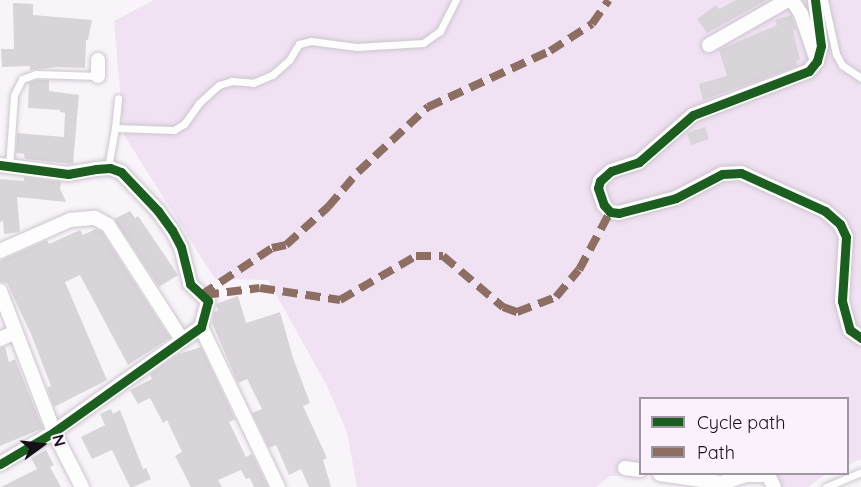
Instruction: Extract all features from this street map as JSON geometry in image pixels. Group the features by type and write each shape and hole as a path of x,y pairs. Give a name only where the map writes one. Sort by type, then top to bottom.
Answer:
{"street":[{"path":"709,45 790,0 801,14 817,60"},
{"path":"815,0 821,32 817,60 809,72 693,115 639,162 611,171 600,181 600,196 610,212 635,211 676,198 722,174 741,173 825,211 840,224 846,237 842,302 850,330 861,338"},
{"path":"98,60 98,76"},
{"path":"0,464 54,432 201,327 208,301 190,284 181,247 172,230 158,211 121,172 108,168 68,174 4,166"},
{"path":"0,251 70,220 95,218 108,225 182,340"},
{"path":"0,291 54,432 82,487"},
{"path":"201,327 278,487"},
{"path":"0,339 16,332"},
{"path":"625,468 639,470"},
{"path":"667,475 722,483 747,475 768,475"}],"lane":[{"path":"115,129 174,130 184,124 199,104 219,85 232,81 254,83 272,75 289,60 299,44 311,41 357,47 423,43 440,31 456,0"},
{"path":"824,0 836,54 842,65 861,78"},
{"path":"4,166 14,94 22,79 36,74 98,76"},
{"path":"108,168 118,98"},
{"path":"826,487 861,472"}],"shaded area":[{"path":"154,0 861,0 861,459 849,465 849,397 639,397 639,475 610,476 596,487 357,487 347,432 327,386 268,280 215,279 124,135 114,21"},
{"path":"767,475 825,475 808,487 776,487"}],"building":[{"path":"736,0 767,0 707,33 697,19 716,5 719,9"},
{"path":"13,3 33,4 33,15 92,20 88,40 86,40 85,68 57,67 30,70 30,66 2,67 1,49 14,49"},
{"path":"791,15 796,29 793,30 800,60 796,61 797,66 703,100 699,84 727,76 719,50 777,25 775,20"},
{"path":"49,80 49,91 79,95 73,164 25,159 24,154 16,153 17,133 64,137 65,113 60,110 28,108 29,82"},
{"path":"705,127 709,139 691,145 687,133"},
{"path":"24,177 61,182 60,189 66,202 17,197 20,232 4,234 3,221 0,222 0,179 24,181"},
{"path":"130,211 135,218 138,216 178,275 159,287 114,219"},
{"path":"96,229 102,232 170,338 128,365 80,275 65,282 107,380 54,407 47,388 51,386 31,334 7,283 0,282 0,261 47,240 49,244 80,230 83,235"},
{"path":"238,296 246,323 280,312 293,358 310,403 303,406 327,458 323,460 331,487 309,487 301,469 289,475 276,445 269,448 252,413 262,409 247,379 238,383 212,323 214,312 218,311 216,304"},
{"path":"5,347 9,362 15,359 43,428 0,446 0,348"},
{"path":"201,347 235,419 229,422 246,457 252,454 268,487 254,487 250,478 246,479 241,470 218,480 222,487 191,487 175,456 182,452 167,420 163,423 150,398 138,404 130,390 152,379 150,374 179,354"},
{"path":"111,409 113,414 120,410 143,469 146,468 151,479 133,487 130,487 112,450 92,459 81,437 105,425 100,414"},
{"path":"46,450 54,465 50,467 61,487 1,487 37,469 31,458"}],"marked path":[{"path":"201,295 272,248 286,245 328,207 358,172 428,107 550,51 592,24 609,0"},
{"path":"204,295 260,288 340,300 416,256 443,256 503,307 517,312 556,297 579,270 610,212"}],"cycle path":[{"path":"815,0 821,46 817,61 809,71 693,115 639,162 611,171 600,181 598,188 604,205 610,212 619,213 676,198 722,174 741,173 825,211 840,224 846,237 842,301 850,330 861,338"},
{"path":"0,165 68,174 110,168 121,172 158,211 172,230 181,247 190,284 208,301 201,327 54,432 0,464"}]}
